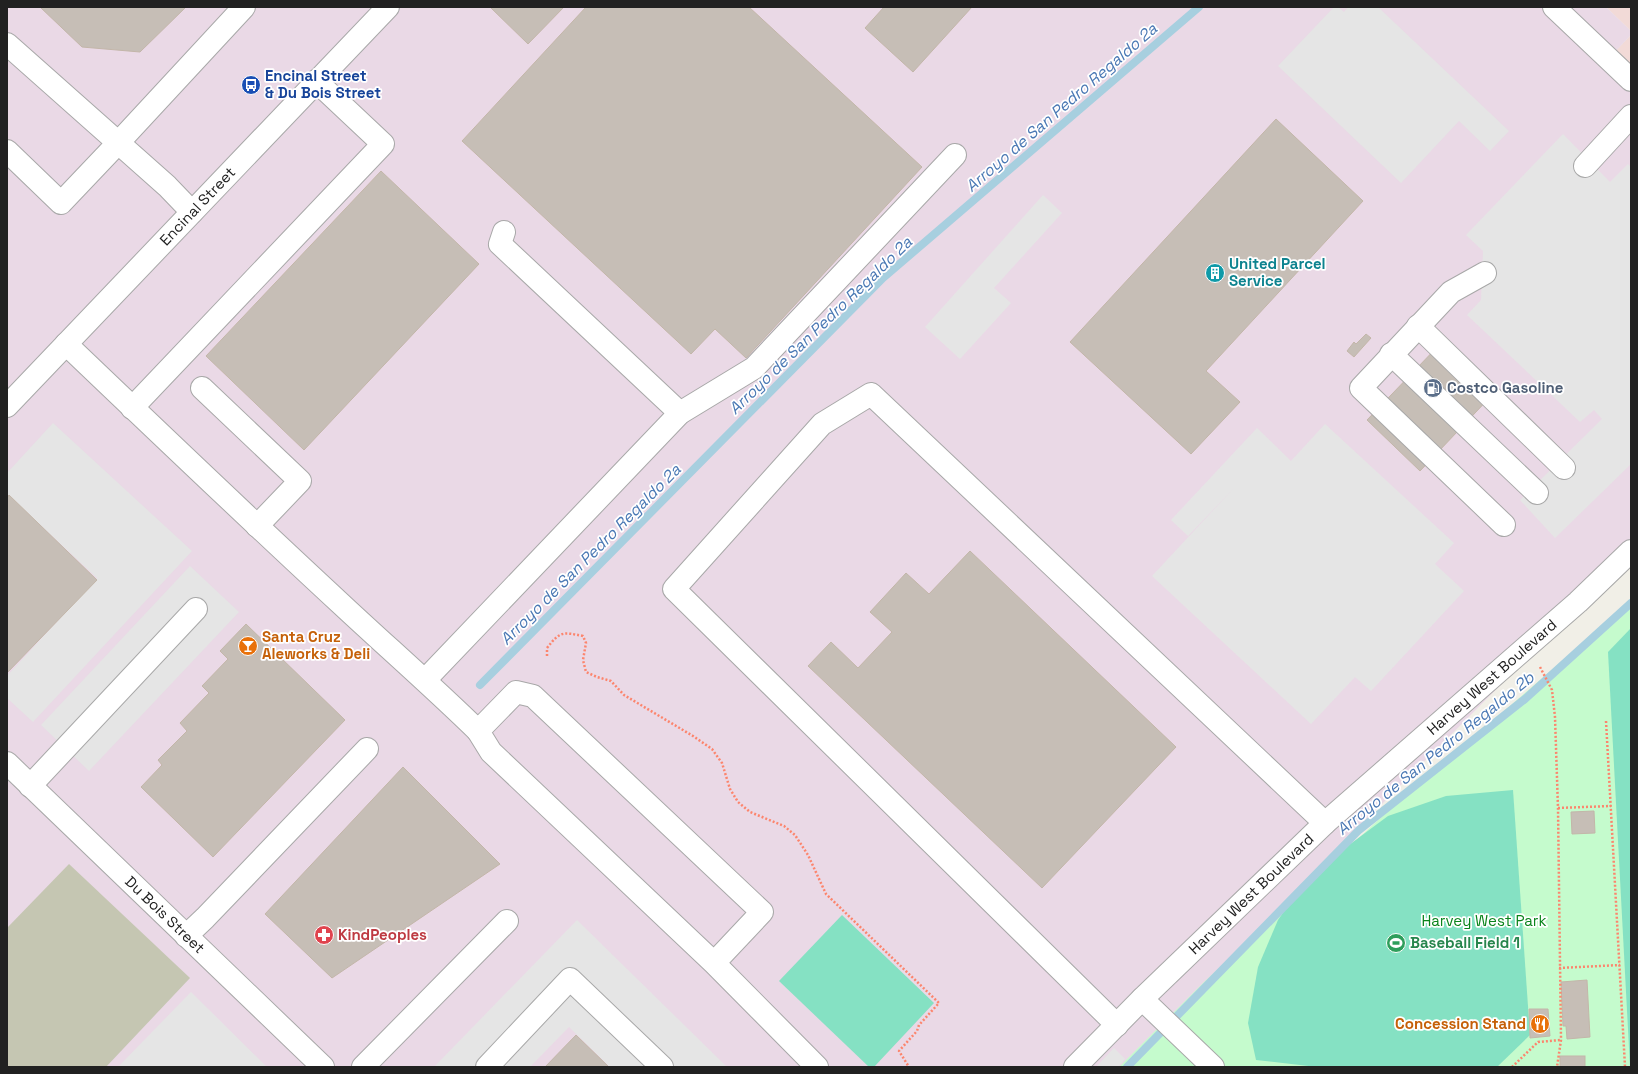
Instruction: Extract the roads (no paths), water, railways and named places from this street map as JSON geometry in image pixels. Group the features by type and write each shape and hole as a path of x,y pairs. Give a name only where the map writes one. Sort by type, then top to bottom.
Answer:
{"street":[{"path":"7,151 61,203 244,7"},
{"path":"1554,7 1631,80"},
{"name":"Encinal Street","path":"7,406 316,81 381,9"},
{"path":"7,44 167,186 192,212"},
{"path":"132,408 383,144 316,81"},
{"path":"1585,166 1631,116"},
{"path":"425,680 680,413 754,368 955,155"},
{"path":"504,232 500,244 680,413"},
{"path":"1485,273 1451,292 1391,354 1361,388 1504,525"},
{"path":"1418,326 1564,468"},
{"path":"66,344 257,526 425,680 478,731 491,752 714,963 817,1067"},
{"path":"1391,354 1537,493"},
{"path":"202,388 300,481 257,526"},
{"path":"1117,1025 674,589 822,424 871,394 1325,823"},
{"name":"Harvey West Boulevard","path":"1075,1067 1142,999 1325,823 1578,602 1631,551"},
{"path":"30,786 196,609"},
{"path":"478,731 516,692 533,696 762,912 714,963"},
{"path":"186,936 206,918 367,749"},
{"name":"Du Bois Street","path":"7,763 323,1067"},
{"path":"363,1067 507,921"},
{"path":"487,1067 570,978 662,1067"},
{"path":"1142,999 1213,1067"}],"waterway":[{"name":"Arroyo de San Pedro Regaldo 2a","path":"480,685 883,278 1199,7"},
{"name":"Arroyo de San Pedro Regaldo 2b","path":"1127,1067 1359,830 1525,699 1631,603"}],"place":[{"name":"Encinal Street & Du Bois Street","path":"251,85"},
{"name":"United Parcel Service","path":"1215,273"},
{"name":"Costco Gasoline","path":"1433,388"},
{"name":"Santa Cruz Aleworks & Deli","path":"248,646"},
{"name":"KindPeoples","path":"324,935"},
{"name":"Baseball Field 1","path":"1396,943"},
{"name":"Concession Stand","path":"1540,1024"}],"park label":[{"name":"Harvey West Park","path":"1484,921"}]}
